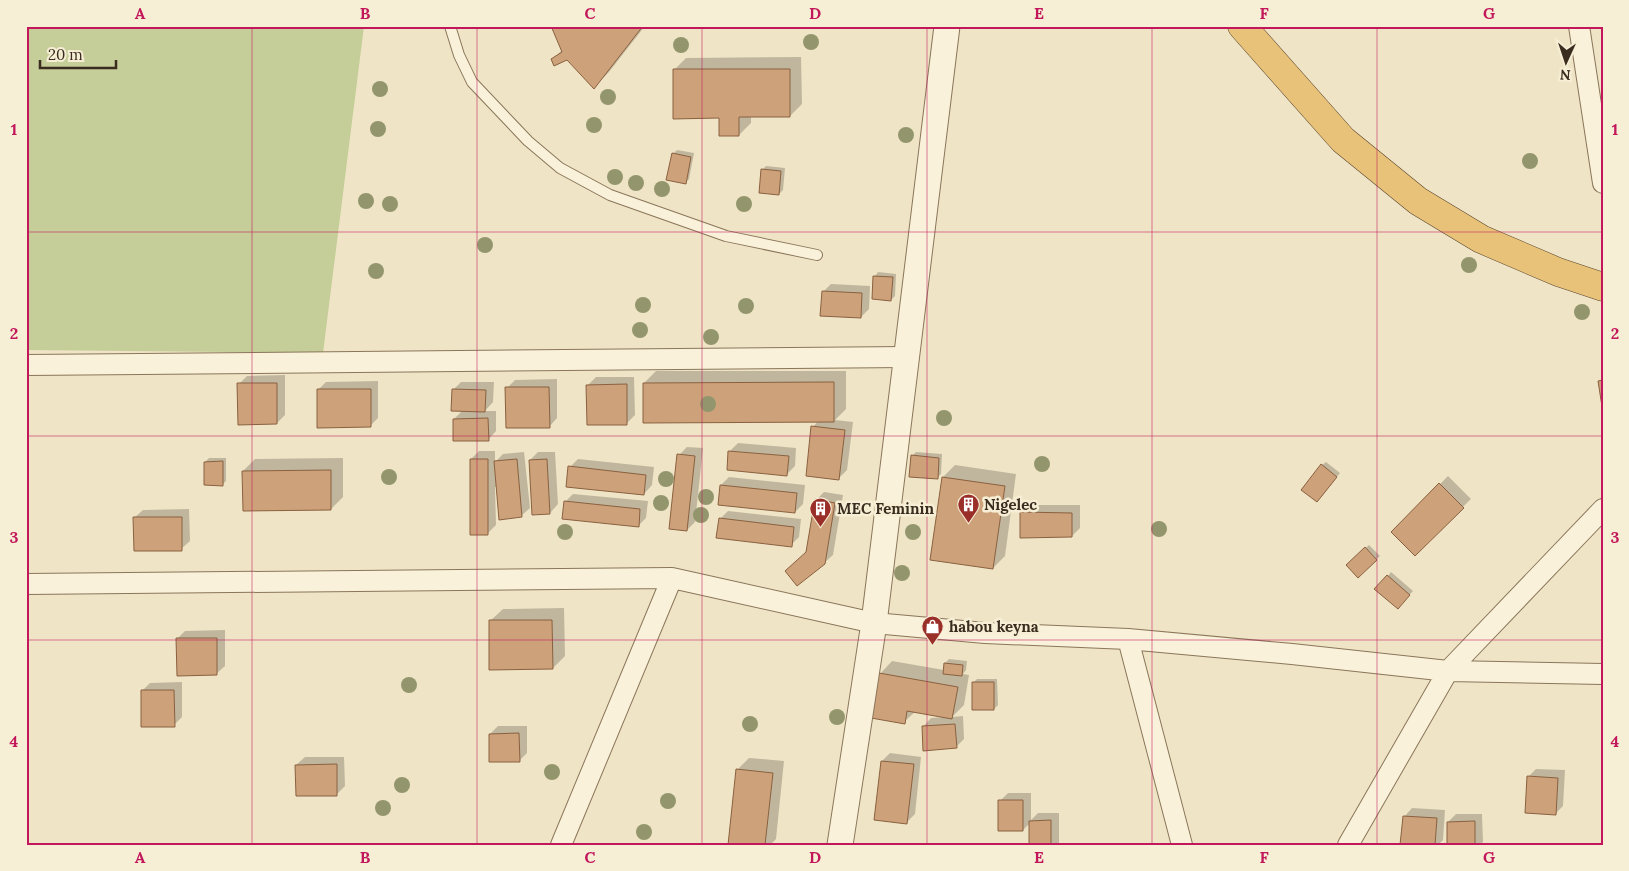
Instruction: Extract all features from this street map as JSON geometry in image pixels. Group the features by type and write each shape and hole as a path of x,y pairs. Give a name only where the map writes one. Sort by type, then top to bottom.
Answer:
{"highway":[{"path":"1242,26 1343,140 1418,201 1481,239 1558,272 1603,287"}],"street":[{"path":"840,845 874,623 947,26"},
{"path":"1579,26 1603,183"},
{"path":"26,365 906,357"},
{"path":"1348,845 1448,671 1603,509"},
{"path":"560,845 672,578"},
{"path":"26,584 672,578 874,623 985,633 1128,639 1448,671 1603,674"},
{"path":"1128,639 1182,845"}],"lane":[{"path":"450,26 459,55 472,82 528,141 560,168 610,195 726,236 817,255"}],"green space":[{"path":"26,26 364,26 323,353 26,350"}],"building":[{"path":"551,26 643,26 594,89 567,60 554,66 551,59 562,52"},
{"path":"673,69 790,69 790,117 739,117 739,136 719,136 719,118 673,119"},
{"path":"672,153 691,157 686,184 666,180"},
{"path":"761,169 781,171 779,195 759,193"},
{"path":"873,276 893,277 891,301 872,299"},
{"path":"822,291 862,293 861,318 820,316"},
{"path":"1603,380 1603,413 1598,381"},
{"path":"834,382 834,422 643,423 643,383"},
{"path":"237,383 277,383 277,424 238,425"},
{"path":"627,384 627,425 587,425 586,385"},
{"path":"505,387 549,387 550,428 506,428"},
{"path":"317,389 371,389 371,427 317,428"},
{"path":"452,389 486,390 485,412 451,411"},
{"path":"488,418 489,441 453,441 453,419"},
{"path":"811,426 845,430 839,480 806,476"},
{"path":"728,451 789,456 787,476 727,470"},
{"path":"677,454 695,456 687,531 669,529"},
{"path":"911,455 939,458 938,479 909,477"},
{"path":"470,459 488,459 488,535 470,535"},
{"path":"517,459 522,517 499,520 494,461"},
{"path":"547,459 550,514 532,515 529,460"},
{"path":"223,461 223,486 204,485 204,462"},
{"path":"1321,464 1337,477 1317,502 1301,490"},
{"path":"568,466 646,475 644,495 566,487"},
{"path":"331,470 331,510 243,511 242,471"},
{"name":"Nigelec","path":"942,477 1005,486 993,569 930,560"},
{"path":"1439,483 1464,508 1415,556 1391,532"},
{"path":"720,485 797,493 795,513 718,505"},
{"name":"MEC Feminin","path":"815,499 835,503 825,564 797,586 785,571 806,552"},
{"path":"564,501 640,509 639,527 562,519"},
{"path":"1020,512 1072,513 1072,537 1020,538"},
{"path":"133,517 182,517 182,551 134,551"},
{"path":"719,518 794,527 792,547 716,538"},
{"path":"1365,547 1377,560 1358,578 1346,565"},
{"path":"1387,575 1410,595 1398,609 1374,589"},
{"path":"489,620 552,620 553,669 489,670"},
{"path":"176,638 217,638 217,675 177,676"},
{"path":"944,663 963,665 962,676 943,674"},
{"path":"879,673 958,687 952,719 907,711 905,724 871,718"},
{"path":"972,682 994,682 994,710 972,710"},
{"path":"141,690 174,690 175,727 141,727"},
{"path":"955,724 957,748 923,751 922,726"},
{"path":"519,733 520,762 489,762 489,734"},
{"path":"881,761 914,764 907,824 874,820"},
{"path":"337,764 337,796 296,796 295,765"},
{"path":"736,769 773,773 765,845 728,845"},
{"path":"1527,776 1558,778 1556,815 1525,813"},
{"path":"998,800 1023,800 1023,831 998,831"},
{"path":"1403,816 1437,818 1435,845 1400,845"},
{"path":"1051,820 1051,845 1029,845 1029,821"},
{"path":"1475,821 1475,845 1447,845 1447,822"}],"place":[{"name":"Nigelec","path":"968,523"},
{"name":"MEC Feminin","path":"821,527"},
{"name":"habou keyna","path":"933,645"}]}
